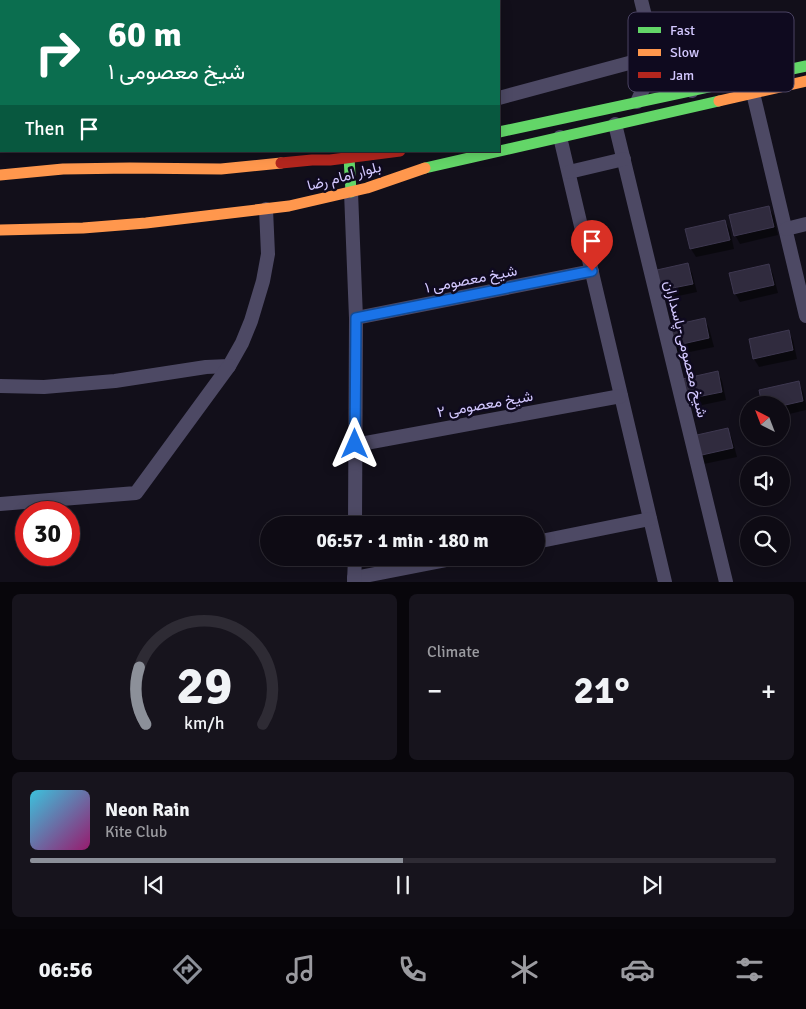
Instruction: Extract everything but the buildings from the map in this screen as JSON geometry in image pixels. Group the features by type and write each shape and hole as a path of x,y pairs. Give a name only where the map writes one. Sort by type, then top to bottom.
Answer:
{"main road":[{"path":"500,132 683,92"},
{"name":"بلوار امام رضا","path":"500,151 758,92"},
{"name":"بلوار امام رضا","path":"0,175 63,170 130,168 221,169 312,155 330,160 384,152"},
{"name":"بلوار امام رضا","path":"0,230 83,228 146,223 289,206 367,188 423,168 496,152"},
{"path":"348,157 350,192"}],"street":[{"path":"500,98 628,63"},
{"path":"637,102 641,92"},
{"path":"754,93 806,316"},
{"name":"شیخ معصومی-پاسداران","path":"615,124 726,582"},
{"path":"560,138 665,582"},
{"path":"569,172 624,159"},
{"path":"350,192 356,318 355,516"},
{"path":"0,504 136,493 229,366 242,343 263,281 268,254 266,209"},
{"path":"786,229 806,224"},
{"name":"شیخ معصومی ١","path":"356,318 592,271"},
{"path":"0,386 53,386 115,381 206,367 229,366"},
{"name":"شیخ معصومی ٢","path":"355,444 621,396"},
{"path":"545,540 650,519"},
{"path":"355,566 354,580 420,566"}],"traffic: fast":[{"path":"794,69 806,66"},
{"path":"500,132 685,92"},
{"path":"500,151 719,101"},
{"path":"425,168 495,152"},
{"path":"349,157 351,192"}],"traffic: slow":[{"path":"794,84 806,81"},
{"path":"719,101 758,92"},
{"path":"0,175 63,169 221,169 281,163"},
{"path":"0,230 83,228 146,223 289,206 367,188 425,168"}],"traffic: jam":[{"path":"281,163 330,160 392,152"}],"route":[{"path":"355,444 356,318 592,271"}]}
